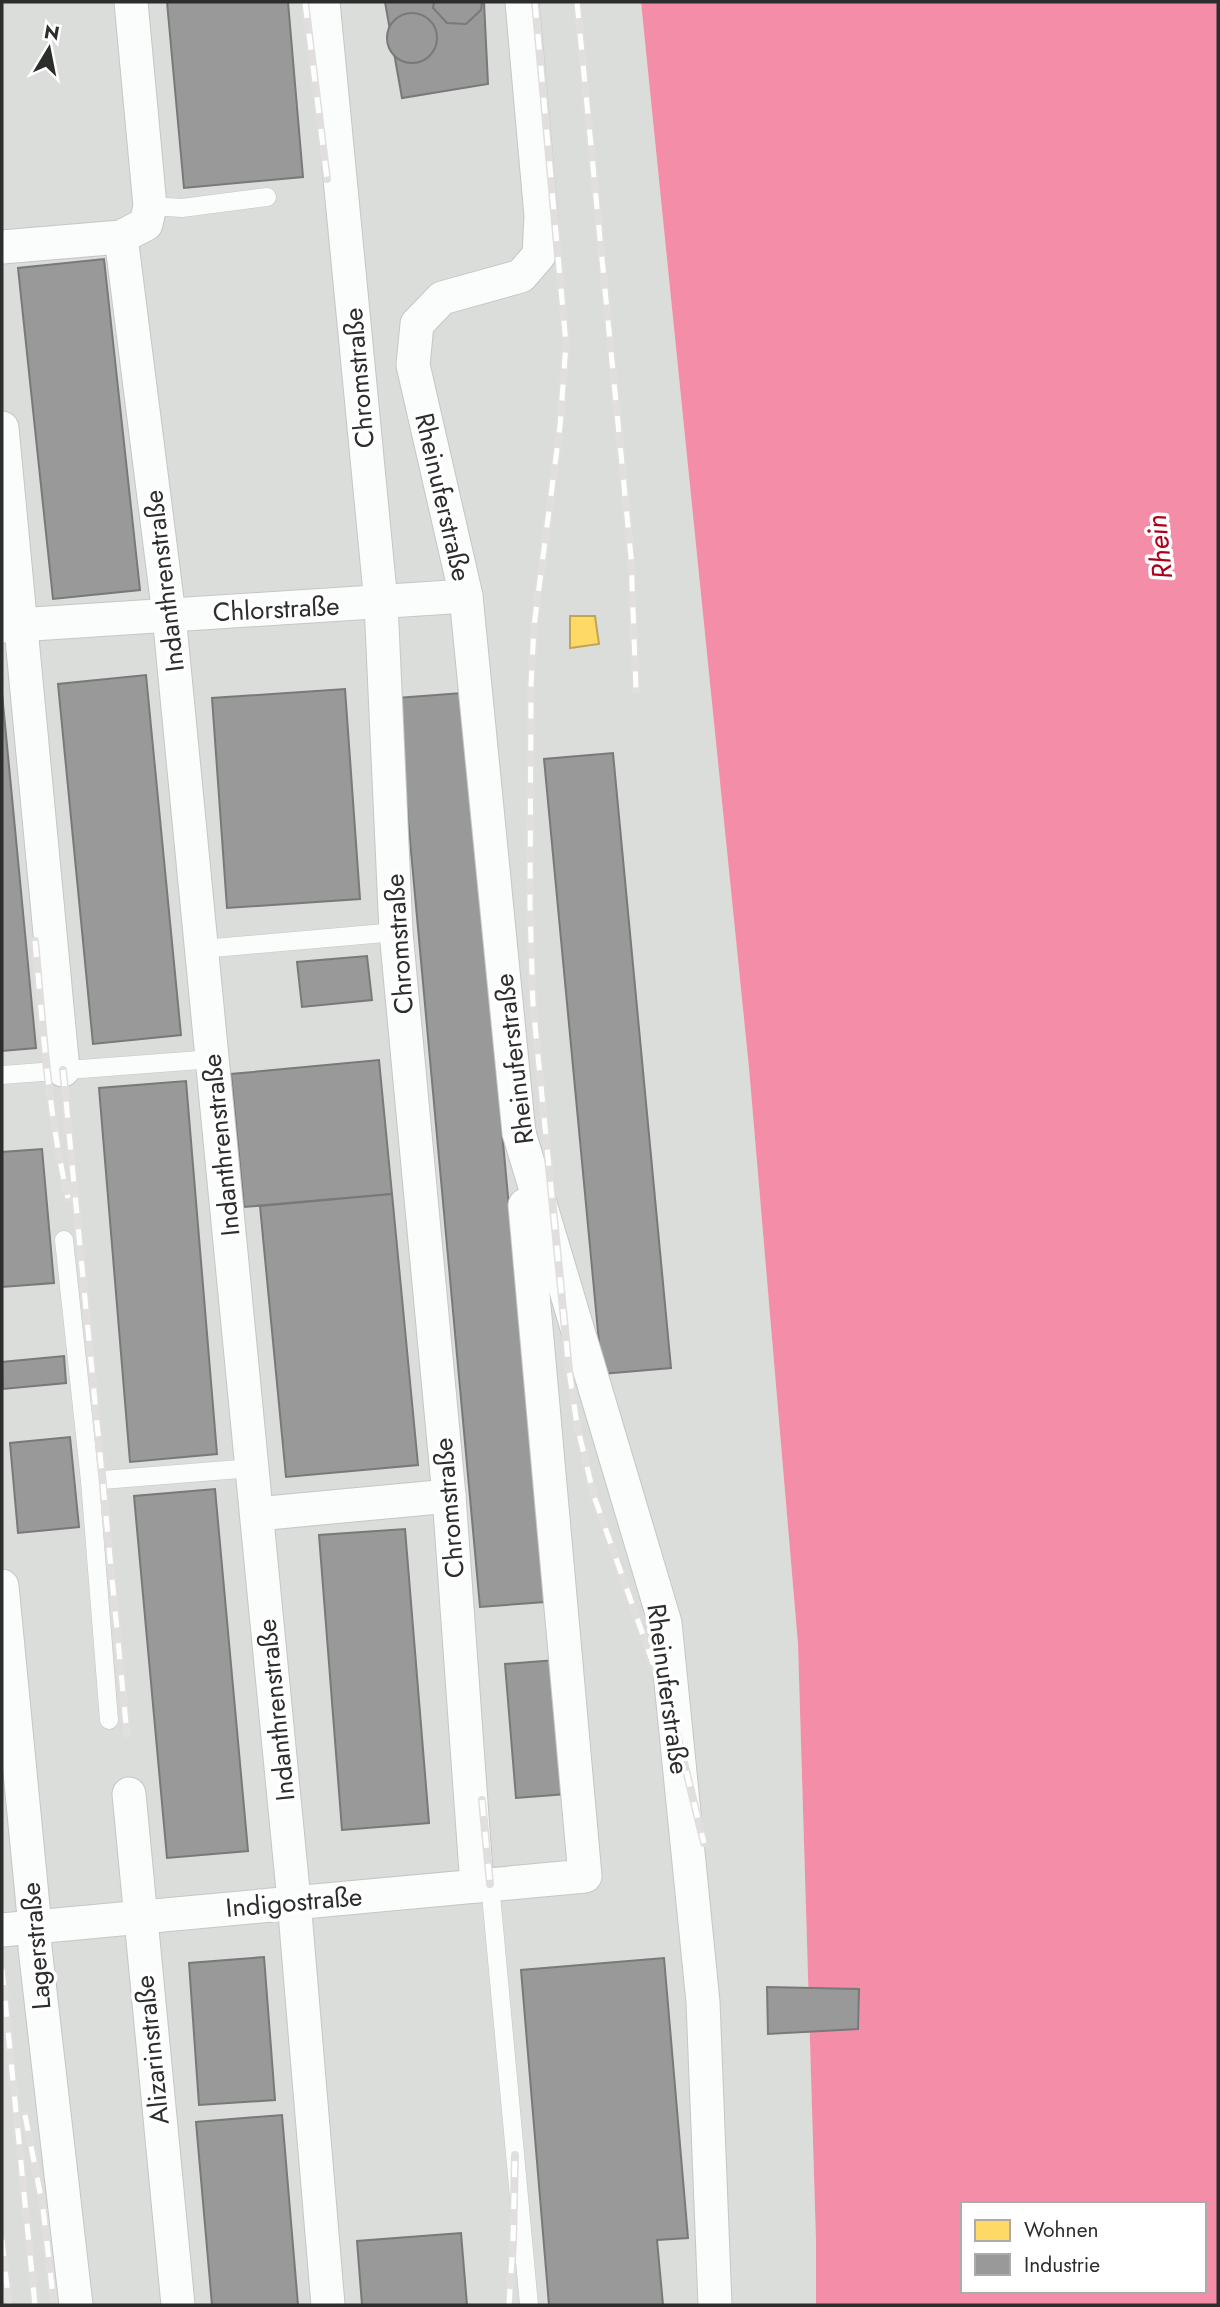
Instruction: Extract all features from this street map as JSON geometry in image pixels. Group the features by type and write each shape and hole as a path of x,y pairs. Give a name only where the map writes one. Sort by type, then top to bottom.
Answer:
{"street":[{"path":"2,247 121,237 146,224 150,206 131,2"},
{"name":"Chromstraße","path":"323,2 381,603 396,932 483,1885"},
{"name":"Rheinuferstraße","path":"522,2 541,216 538,256 522,276 442,298 417,324 413,365 466,596 519,1133 665,1623 703,2002 715,2305"},
{"name":"Indanthrenstraße","path":"121,237 170,615 294,1901 328,2305"},
{"path":"2,428 11,625 63,1070"},
{"name":"Chlorstraße","path":"11,625 466,596"},
{"name":"Indigostraße","path":"2,1930 586,1876 519,1133"},
{"path":"257,1514 449,1496"},
{"name":"Lagerstraße","path":"2,1586 35,1948 76,2305"},
{"name":"Alizarinstraße","path":"129,1794 178,2305"}],"lane":[{"path":"150,206 182,208 267,197"},
{"path":"202,949 396,932"},
{"path":"2,1075 213,1059"},
{"path":"64,1240 90,1481 109,1720"},
{"path":"90,1481 252,1468"},
{"path":"483,1885 529,2305"}],"shaded area":[{"path":"2,2 641,2 749,1068 798,1644 816,2305 2,2305"}],"water":[{"name":"Rhein","path":"641,2 1218,2 1218,2305 816,2305 798,1644 749,1068"}],"building: Wohnen":[{"path":"570,616 595,616 599,644 570,648"}],"building: Industrie":[{"path":"167,2 288,2 303,177 184,188"},
{"path":"385,2 484,2 488,84 402,98"},
{"path":"434,2 482,2 481,10 466,24 447,23 433,8"},
{"path":"412,13 429,21 437,38 429,55 412,63 395,55 387,38 395,21"},
{"path":"104,259 140,590 53,599 18,268"},
{"path":"146,675 181,1035 93,1044 58,684"},
{"path":"345,689 360,899 227,908 212,698"},
{"path":"2,693 36,1048 2,1051"},
{"path":"462,693 545,1602 480,1607 397,698"},
{"path":"613,753 671,1368 602,1374 544,759"},
{"path":"367,956 372,1000 302,1007 297,962"},
{"path":"379,1060 392,1194 244,1207 231,1074"},
{"path":"186,1081 217,1454 130,1462 99,1088"},
{"path":"42,1149 54,1283 2,1287 2,1152"},
{"path":"392,1194 418,1465 286,1477 260,1206"},
{"path":"64,1356 66,1383 3,1389 2,1362"},
{"path":"70,1437 79,1527 18,1533 10,1443"},
{"path":"215,1489 248,1851 167,1858 134,1496"},
{"path":"405,1529 429,1823 342,1830 319,1535"},
{"path":"556,1660 567,1794 516,1798 505,1664"},
{"path":"264,1957 275,2100 199,2105 189,1963"},
{"path":"664,1958 688,2238 657,2240 663,2305 549,2305 521,1970"},
{"path":"767,1987 859,1989 858,2029 768,2034"},
{"path":"282,2115 298,2305 212,2305 196,2122"},
{"path":"461,2233 467,2305 362,2305 357,2241"}],"railway":[{"path":"305,2 327,179"},
{"path":"535,2 566,344 560,426 534,626 531,685 530,907 533,1005 569,1370 577,1425 594,1496 675,1726 704,1843"},
{"path":"577,2 631,557 636,690"},
{"path":"35,941 51,1102 68,1198"},
{"path":"63,1070 127,1734"},
{"path":"482,1800 490,1884"},
{"path":"2,1969 35,2305"},
{"path":"25,2115 43,2208 54,2305"},
{"path":"509,2305 515,2155"},
{"path":"2,2240 9,2305"}]}
